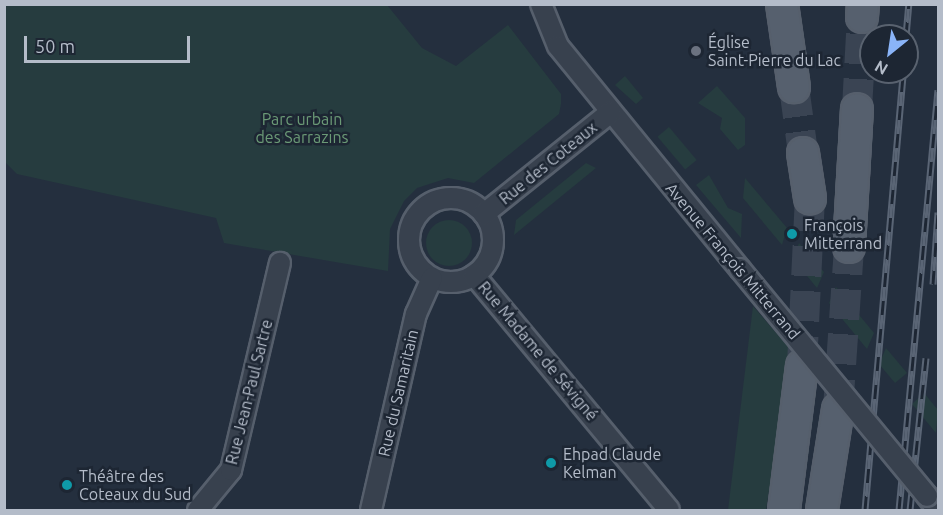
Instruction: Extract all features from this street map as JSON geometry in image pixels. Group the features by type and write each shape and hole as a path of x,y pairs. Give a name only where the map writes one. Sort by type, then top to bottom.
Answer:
{"main road":[{"path":"782,4 794,87"},
{"path":"788,45 791,4"},
{"path":"849,247 857,110"},
{"path":"803,153 810,198"},
{"path":"784,510 802,366"},
{"path":"822,510 838,409"}],"street":[{"name":"Avenue François Mitterrand","path":"541,4 558,46 933,503"},
{"name":"Rue des Coteaux","path":"484,214 611,112"},
{"path":"448,198 474,205 484,214 492,247 474,275 446,282 432,278 421,270 409,245 414,219 423,208 448,198"},
{"name":"Rue Jean-Paul Sartre","path":"198,510 231,470 280,263"},
{"name":"Rue Madame de Sévigné","path":"474,275 669,510"},
{"name":"Rue du Samaritain","path":"371,510 416,314 432,278"}],"green space":[{"name":"Parc urbain des Sarrazins","path":"5,4 387,5 422,48 456,66 508,25 561,94 561,104 559,114 474,183 448,178 417,188 404,201 390,229 388,271 224,243 216,218 17,174 5,162"},
{"path":"625,76 643,98 636,104 615,85"},
{"path":"717,86 745,118 745,145 738,150 720,129 722,118 698,103"},
{"path":"669,127 697,160 685,170 658,137"},
{"path":"586,163 596,168 514,235 516,220"},
{"path":"709,175 728,208 742,214 741,238 696,185"},
{"path":"745,178 787,228 782,245 743,198"},
{"path":"449,220 465,227 472,243 465,259 449,266 433,259 426,243 433,227"},
{"path":"799,243 824,272 817,288 793,259"},
{"path":"836,287 874,333 867,349 829,303"},
{"path":"753,306 791,350 766,510 728,510"},
{"path":"886,348 907,373 895,383 879,364"},
{"path":"924,393 938,410 936,433 912,404"}],"tunnel":[{"path":"857,109 862,17"},
{"path":"794,87 803,153"},
{"path":"802,366 810,198"},
{"path":"838,409 849,247"}],"railway":[{"path":"907,24 909,4"},
{"path":"865,510 902,84"},
{"path":"899,510 938,90"},
{"path":"933,284 938,212"},
{"path":"910,510 926,358"}],"place":[{"name":"Église Saint-Pierre du Lac","path":"696,51"},
{"name":"François Mitterrand","path":"792,234"},
{"name":"Ehpad Claude Kelman","path":"551,463"},
{"name":"Théâtre des Coteaux du Sud","path":"67,485"}]}
